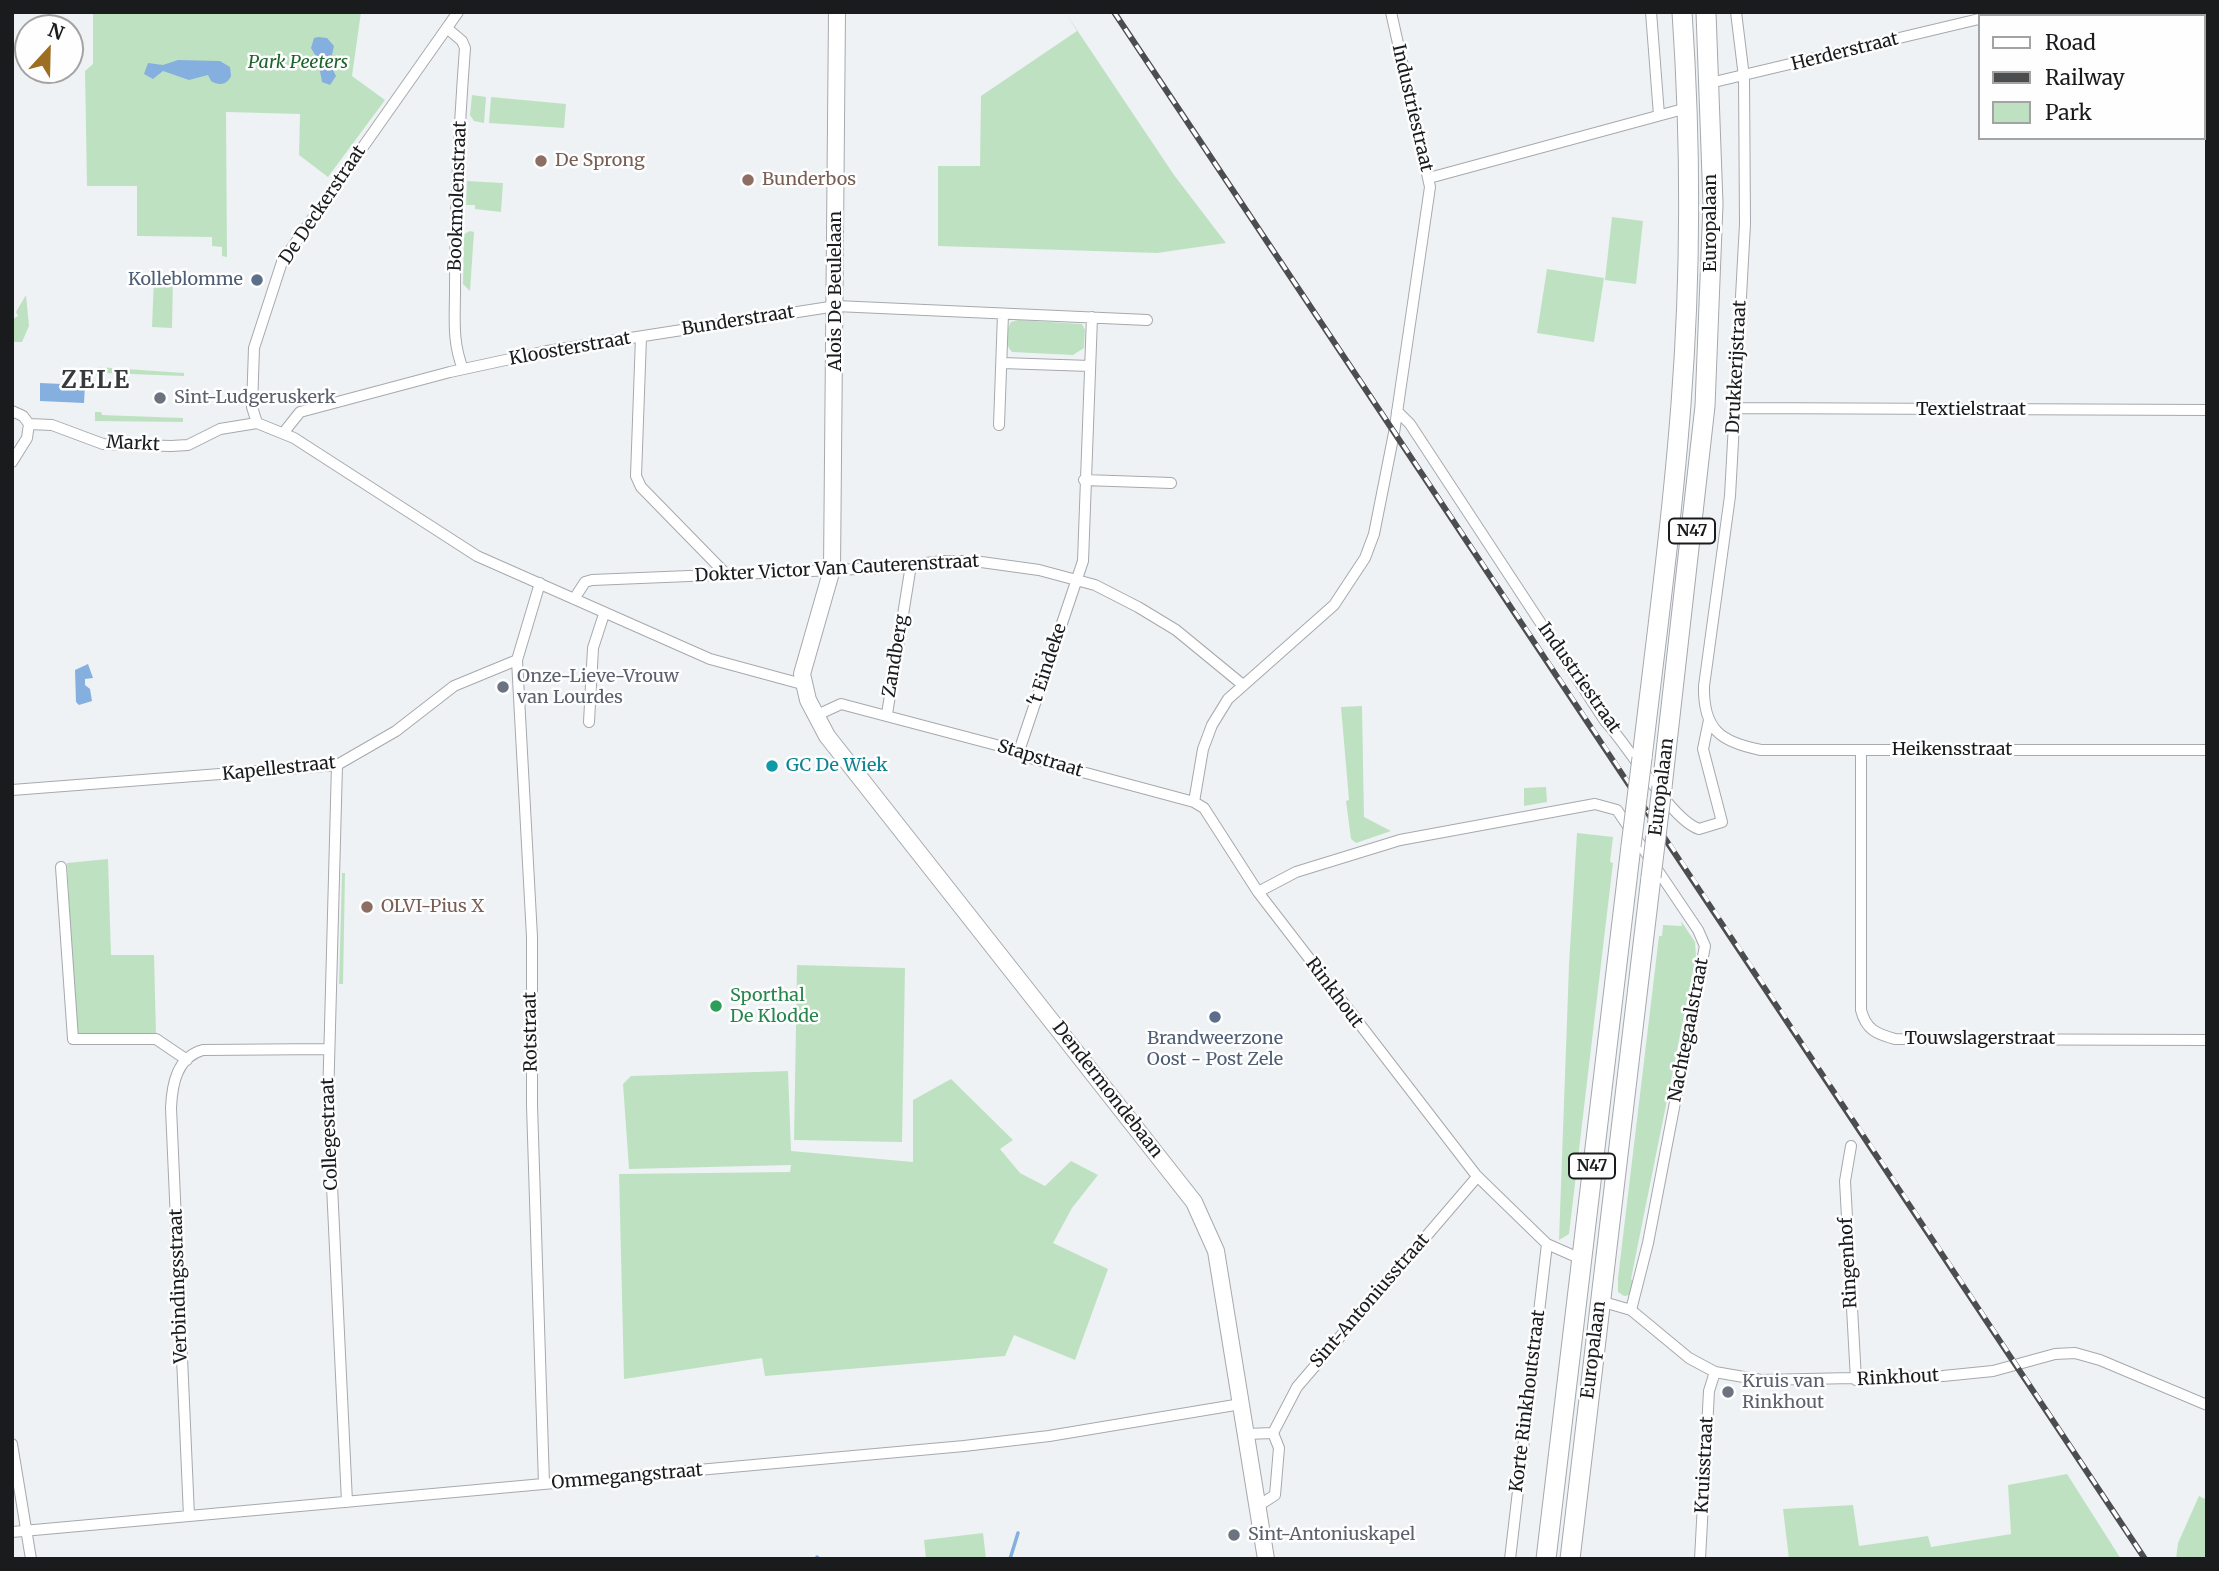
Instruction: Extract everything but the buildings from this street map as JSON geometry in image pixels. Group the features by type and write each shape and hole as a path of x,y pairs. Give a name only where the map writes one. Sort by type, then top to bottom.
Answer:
{"highway":[{"name":"Europalaan","path":"1546,1559 1642,758 1681,404 1688,268 1687,108 1682,12"},
{"name":"Europalaan","path":"1570,1559 1705,406 1713,204 1706,12"}],"street":[{"name":"De Deckerstraat","path":"257,423 252,407 254,348 282,262 458,12"},
{"name":"Alois De Beulelaan","path":"832,569 837,12"},
{"name":"Industriestraat","path":"1243,685 1334,605 1365,558 1378,515 1397,411 1429,178 1391,12"},
{"path":"1651,12 1659,115"},
{"name":"Drukkerijstraat","path":"1709,720 1703,703 1703,686 1730,496 1745,224 1744,77 1736,12"},
{"name":"Herderstraat","path":"1710,83 1978,19"},
{"name":"Bookmolenstraat","path":"448,29 462,41 465,48 455,185 453,274 455,349 463,369"},
{"path":"1429,178 1687,108"},
{"name":"Bunderstraat","path":"641,337 836,306 1147,320"},
{"path":"999,425 1003,314"},
{"name":"'t Eindeke","path":"1019,751 1083,561 1092,317"},
{"name":"Kloosterstraat","path":"284,432 300,412 463,369 547,351 641,337 636,475 641,487 726,574"},
{"path":"1002,363 1090,366"},
{"name":"Textielstraat","path":"1735,408 2207,410"},
{"name":"Markt","path":"12,411 23,416 29,424 52,425 103,444 188,445 220,429 257,423"},
{"name":"Industriestraat","path":"1397,411 1410,424 1605,721 1624,741 1678,816 1699,829 1722,822 1703,749 1709,720"},
{"path":"257,423 284,432 453,542 604,614 710,659 802,684 803,666 832,569"},
{"path":"12,462 27,438 29,424"},
{"path":"1084,480 1171,482"},
{"name":"Dokter Victor Van Cauterenstraat","path":"574,599 584,582 592,580 974,561 1077,579 1121,598 1176,630 1243,685"},
{"name":"Zandberg","path":"815,716 841,704 887,714 911,565"},
{"name":"Rotstraat","path":"540,583 517,651 517,660 532,937 532,1105 544,1484"},
{"path":"589,722 593,648 604,614"},
{"name":"Kapellestraat","path":"12,790 337,765 396,731 454,686 517,660"},
{"name":"Dendermondebaan","path":"802,684 815,716 842,755 1194,1202 1216,1251 1266,1559"},
{"path":"1194,802 1209,732 1228,699 1243,685"},
{"name":"Stapstraat","path":"887,714 1019,751 1031,758 1194,802"},
{"name":"Heikensstraat","path":"1709,720 1727,741 1761,750 2207,750"},
{"name":"Touwslagerstraat","path":"1861,750 1861,1010 1864,1023 1874,1033 1895,1039 2207,1040"},
{"name":"Collegestraat","path":"337,765 328,1049 347,1502"},
{"name":"Rinkhout","path":"1194,802 1211,817 1258,892 1477,1177 1547,1244 1581,1259"},
{"name":"Nachtegaalstraat","path":"1258,892 1296,872 1399,840 1595,804 1617,810 1698,930 1705,946 1648,1243 1631,1310"},
{"path":"61,867 73,1040 156,1039 187,1060 197,1052 215,1048 328,1049"},
{"name":"Verbindingsstraat","path":"187,1060 176,1076 171,1108 189,1516"},
{"name":"Ringenhof","path":"1851,1146 1845,1181 1856,1380"},
{"name":"Sint-Antoniusstraat","path":"1273,1433 1297,1387 1477,1177"},
{"name":"Korte Rinkhoutstraat","path":"1510,1559 1547,1244"},
{"name":"Rinkhout","path":"1600,1301 1631,1310 1689,1358 1715,1372 1761,1380 1856,1380 1978,1373 2055,1354 2075,1353 2100,1360 2207,1405"},
{"name":"Kruisstraat","path":"1700,1559 1709,1391 1715,1372"},
{"name":"Ommegangstraat","path":"12,1532 1001,1442 1241,1404"},
{"path":"1246,1434 1273,1433 1279,1448 1275,1495 1258,1506"},
{"path":"12,1444 31,1559"}],"green space":[{"name":"Park Peeters","path":"93,12 361,12 352,76 385,100 328,177 299,155 300,114 226,112 227,257 222,256 222,247 212,246 212,237 137,236 137,186 87,186 85,71 93,64"},
{"path":"1065,12 1174,175 1226,243 1157,253 938,246 938,166 980,166 981,96 1077,31"},
{"path":"472,95 486,97 484,123 474,121 470,115"},
{"path":"491,97 566,104 564,128 489,123"},
{"path":"467,181 503,183 501,212 475,209 475,205 466,205"},
{"path":"1612,217 1643,221 1636,284 1605,280"},
{"path":"474,232 470,291 463,284 464,234"},
{"path":"1547,269 1604,278 1594,342 1537,333"},
{"path":"154,278 173,278 172,328 152,327"},
{"path":"26,295 29,326 22,342 12,342 13,319 18,316 16,312"},
{"path":"1018,320 1082,324 1085,330 1084,348 1073,355 1012,352 1007,333 1011,322"},
{"path":"97,367 184,373 184,376 103,373 103,376 96,376"},
{"path":"95,412 101,412 102,415 183,418 183,422 95,421"},
{"path":"1362,706 1364,817 1391,831 1356,843 1351,839 1346,801 1349,800 1341,707"},
{"path":"1546,787 1547,802 1524,806 1524,788"},
{"path":"1577,833 1613,837 1610,862 1613,863 1569,1234 1559,1240 1569,965"},
{"path":"108,859 111,955 154,955 156,1035 76,1035 67,863"},
{"path":"342,873 345,873 343,984 339,984"},
{"path":"1681,921 1695,942 1696,956 1631,1279 1634,1282 1630,1295 1624,1296 1618,1292 1618,1278 1659,936 1662,936 1663,925 1682,926"},
{"path":"797,965 905,968 902,1142 794,1140"},
{"path":"788,1071 791,1151 913,1162 913,1100 951,1079 1013,1140 1000,1149 1020,1173 1045,1186 1071,1161 1098,1175 1072,1208 1053,1243 1108,1269 1075,1360 1014,1335 1005,1356 765,1376 762,1358 624,1379 619,1174 790,1172 791,1165 629,1169 623,1084 631,1076"},
{"path":"2067,1474 2121,1559 1789,1559 1783,1509 1853,1505 1859,1546 1928,1536 1931,1547 2011,1534 2008,1485"},
{"path":"2199,1496 2207,1500 2207,1559 2176,1559 2178,1543"},
{"path":"983,1533 986,1559 926,1559 924,1540"}],"water":[{"path":"314,38 327,38 334,46 330,64 336,76 330,85 322,82 318,60 311,48"},
{"path":"178,60 220,61 230,67 231,76 225,83 217,84 211,81 208,75 189,80 163,71 153,79 144,74 148,63 163,65"},
{"path":"40,383 85,385 84,403 40,401"},
{"path":"88,664 93,678 85,679 85,685 90,689 92,701 79,705 76,702 75,670"}],"waterway":[{"path":"1010,1559 1018,1533"}],"railway":[{"path":"1114,12 2145,1559"}],"place":[{"name":"De Sprong","path":"541,161"},
{"name":"Bunderbos","path":"748,180"},
{"name":"Kolleblomme","path":"257,280"},
{"name":"Sint-Ludgeruskerk","path":"160,398"},
{"name":"Onze-Lieve-Vrouw van Lourdes","path":"503,687"},
{"name":"GC De Wiek","path":"772,766"},
{"name":"OLVI-Pius X","path":"367,907"},
{"name":"Sporthal De Klodde","path":"716,1006"},
{"name":"Brandweerzone Oost - Post Zele","path":"1215,1017"},
{"name":"Kruis van Rinkhout","path":"1728,1392"},
{"name":"Sint-Antoniuskapel","path":"1234,1535"}],"district":[{"name":"ZELE","path":"96,381"}]}
